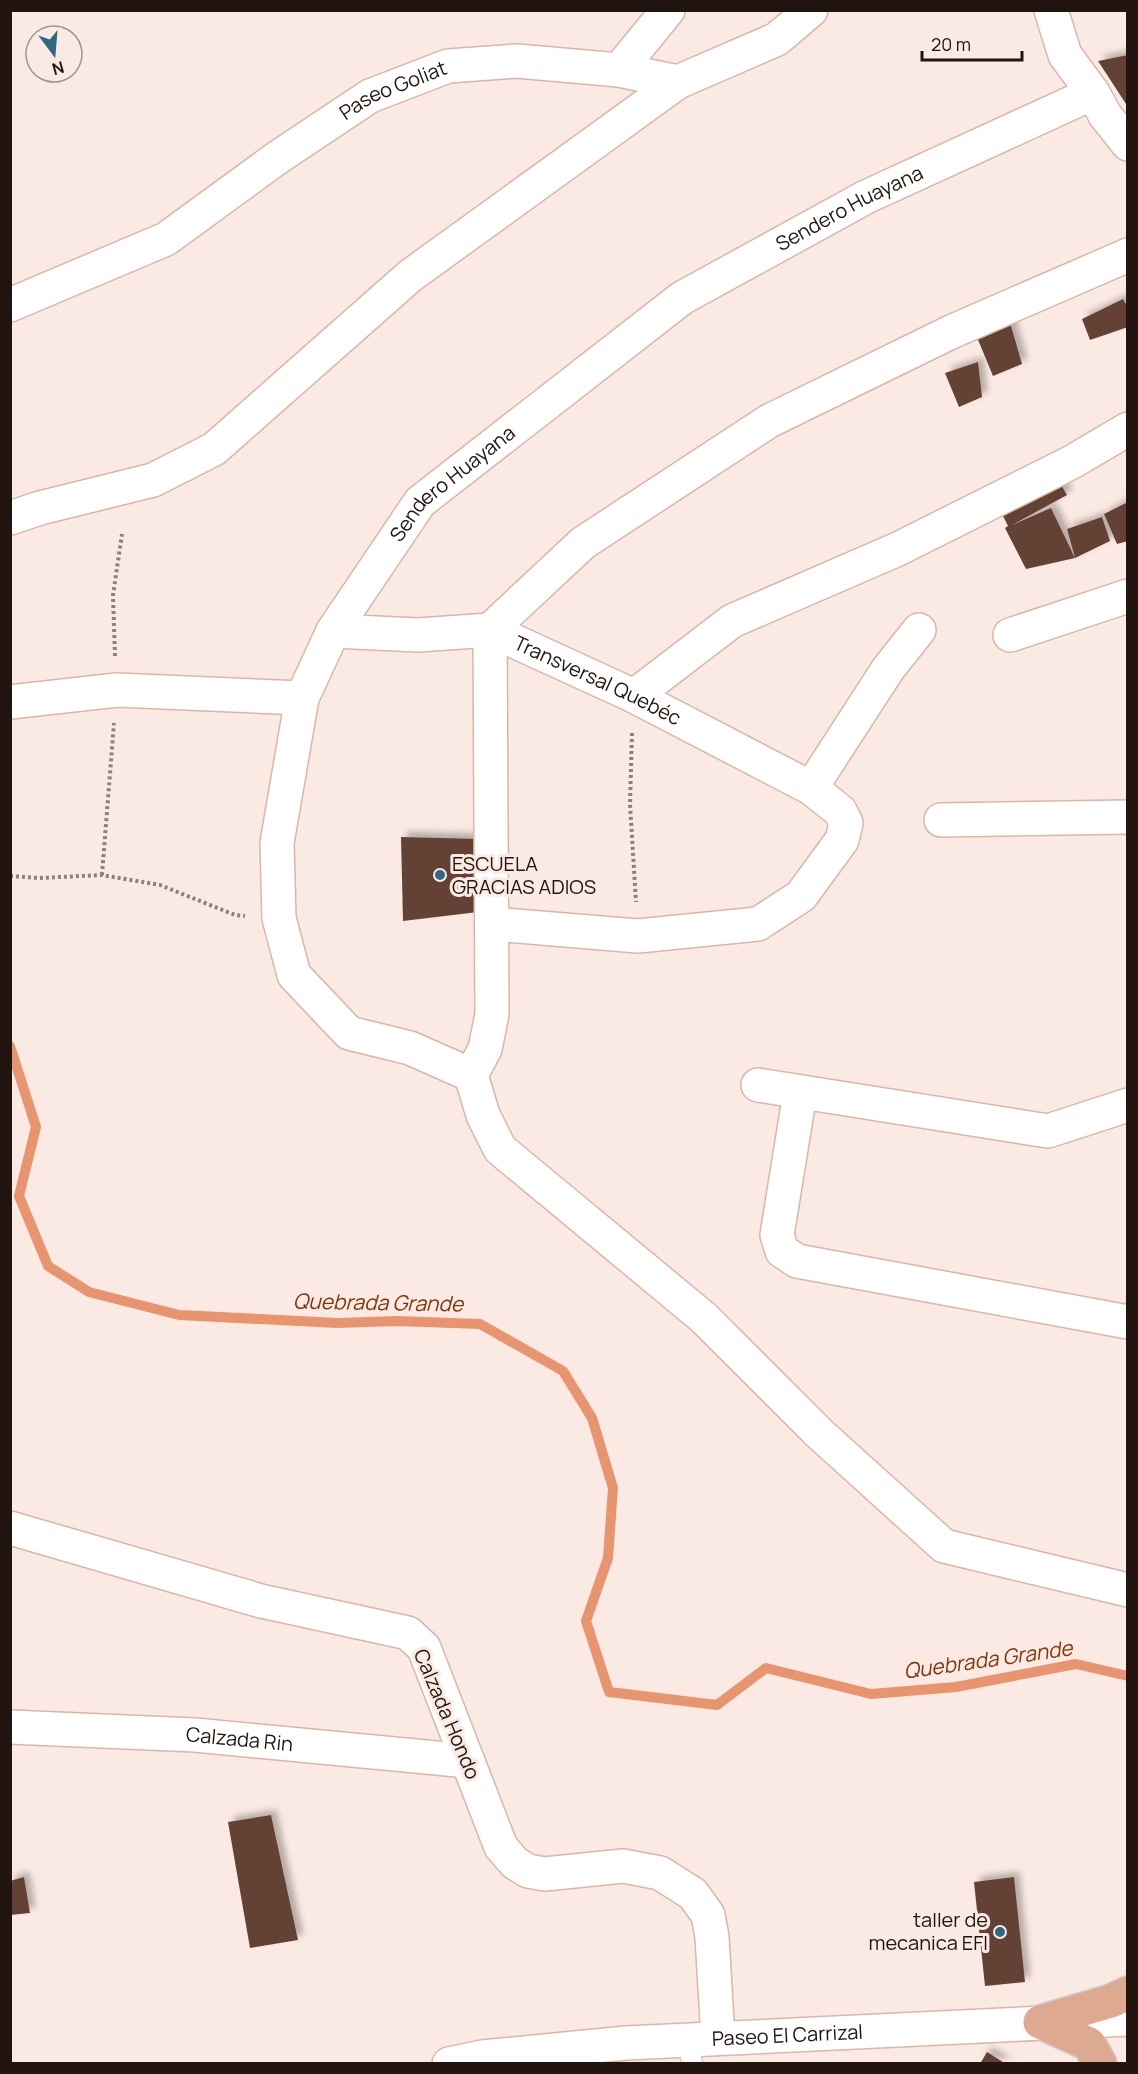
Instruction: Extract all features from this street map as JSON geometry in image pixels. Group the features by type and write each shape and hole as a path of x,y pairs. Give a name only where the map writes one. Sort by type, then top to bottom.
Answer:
{"main road":[{"path":"1040,2022 1111,2001 1128,1993"},
{"path":"1040,2022 1089,2044 1100,2064"}],"street":[{"path":"620,70 668,10"},
{"path":"10,518 40,508 153,480 214,449 410,276 678,82 777,39 811,10"},
{"path":"1051,10 1065,55 1093,93 1105,115 1128,144"},
{"name":"Paseo Goliat","path":"10,305 166,239 277,158 370,96 448,66 517,61 620,70 678,82"},
{"name":"Sendero Huayana","path":"471,1075 410,1048 349,1033 294,975 279,918 277,843 302,698 333,631 420,502 682,298 866,197 1093,93"},
{"path":"1128,255 951,332 769,421 583,543 490,630 492,1014 485,1049 471,1075 483,1115 500,1149 704,1318 820,1434 944,1546 1128,1590"},
{"path":"633,696 732,621 898,549 1072,462 1128,429"},
{"path":"1010,635 1128,596"},
{"name":"Transversal Quebéc","path":"333,631 418,635 490,630 633,696 811,788 840,811 846,823 842,840 801,896 758,924 638,936"},
{"path":"811,788 888,669 919,630"},
{"path":"10,702 117,690 302,698"},
{"path":"941,820 1128,817"},
{"path":"493,924 638,936"},
{"path":"758,1085 1048,1131 1128,1105"},
{"path":"800,1093 777,1235 782,1251 797,1261 1128,1322"},
{"name":"Calzada Hondo","path":"10,1528 261,1601 408,1633 424,1648 501,1847 515,1863 528,1871 545,1874 623,1866 660,1873 693,1894 708,1915 712,1937 700,2047"},
{"name":"Calzada Rin","path":"10,1727 195,1735 468,1761"},
{"name":"Paseo El Carrizal","path":"449,2064 504,2054 626,2043 700,2047 1040,2022 1128,2019"}],"path":[{"path":"633,696 630,804 638,936"},
{"path":"10,876 39,878 102,875 160,885 235,915 279,918"}],"building":[{"path":"1128,55 1128,107 1098,61"},
{"path":"1123,299 1128,308 1128,327 1090,340 1082,319"},
{"path":"1009,319 1022,364 993,376 974,330"},
{"path":"978,362 982,397 959,407 945,373"},
{"path":"1056,476 1067,495 1012,525 1051,508 1075,558 1026,569 1005,528 1008,526 997,504"},
{"path":"1128,502 1128,541 1117,544 1104,514"},
{"path":"1102,517 1110,541 1075,558 1067,529"},
{"name":"ESCUELA GRACIAS ADIOS","path":"401,837 480,839 478,912 403,921"},
{"path":"271,1815 298,1940 250,1948 228,1822"},
{"path":"24,1877 30,1913 10,1915 10,1881"},
{"name":"taller de mecanica EFI","path":"1014,1877 1025,1982 985,1986 974,1882"},
{"path":"987,2052 1006,2064 980,2064"}],"waterway":[{"name":"Quebrada Grande","path":"10,1046 36,1127 19,1196 48,1266 89,1292 179,1315 338,1323 397,1321 480,1324 563,1371 592,1418 613,1488 608,1558 586,1621 609,1692 717,1705 766,1668 871,1694 956,1687 1076,1664 1128,1676"}],"place":[{"name":"ESCUELA GRACIAS ADIOS","path":"440,875"},
{"name":"taller de mecanica EFI","path":"1000,1932"}]}
